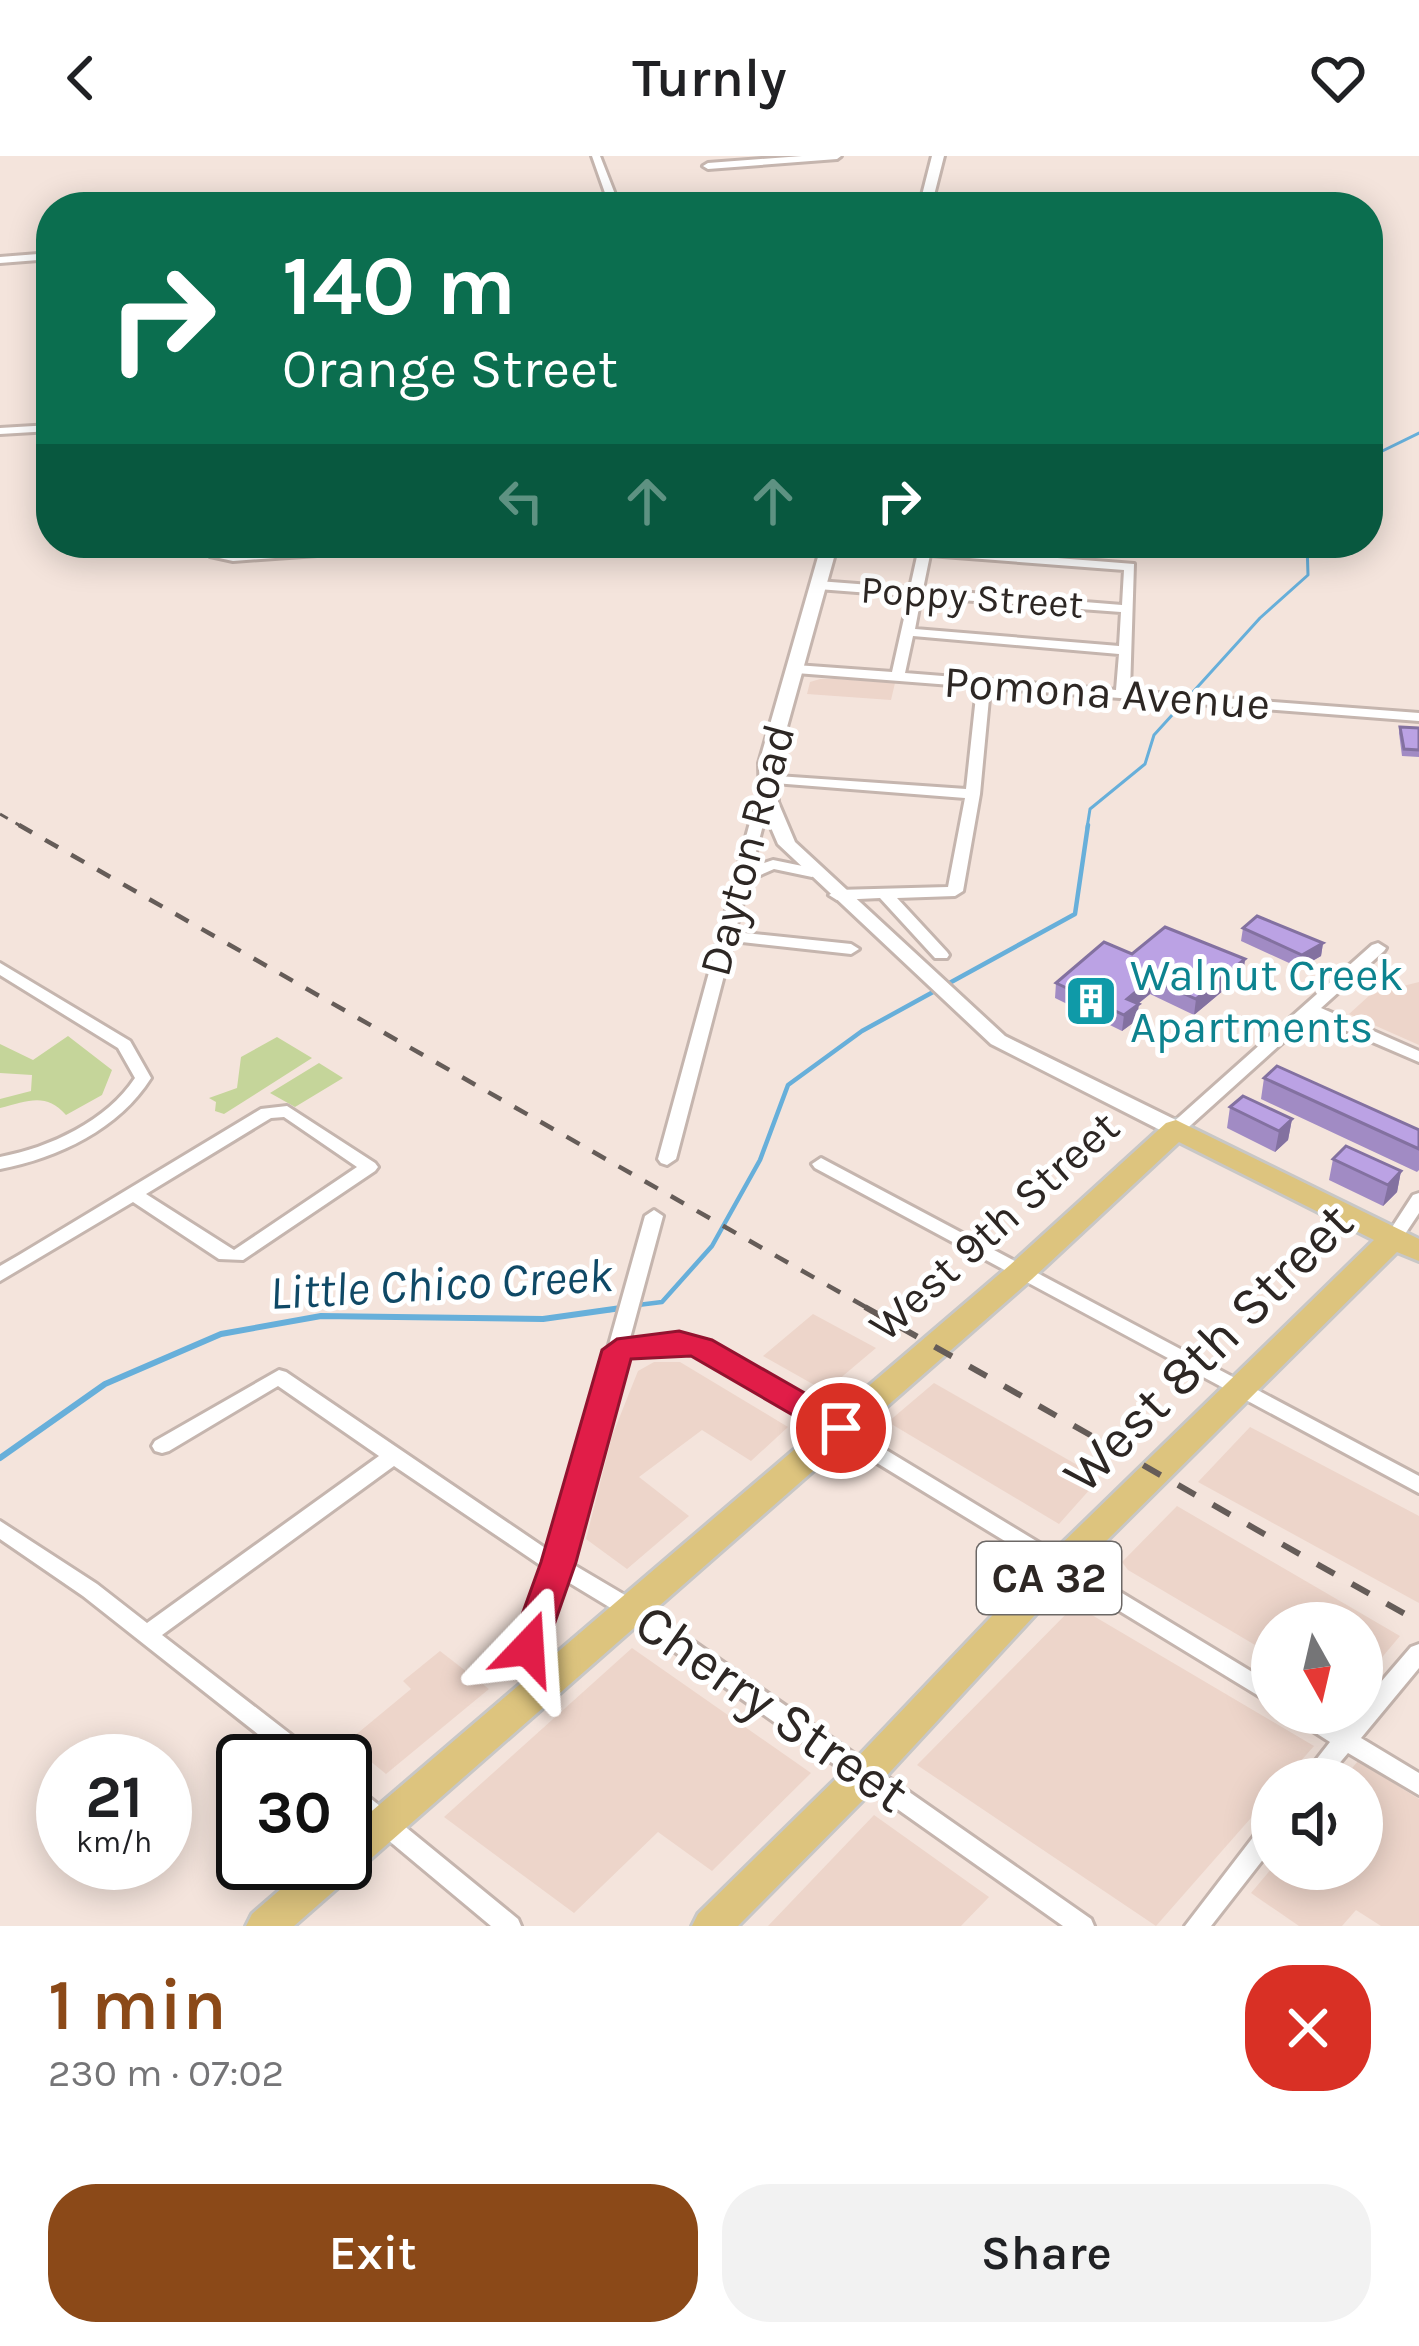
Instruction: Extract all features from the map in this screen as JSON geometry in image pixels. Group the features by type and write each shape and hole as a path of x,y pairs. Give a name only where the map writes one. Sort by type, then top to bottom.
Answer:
{"main road":[{"path":"1176,1129 1406,1245"},
{"name":"West 9th Street","path":"372,1833 1021,1272 1176,1129"},
{"name":"West 8th Street","path":"712,1926 1238,1389 1406,1245"},
{"path":"266,1926 307,1890"}],"street":[{"path":"596,156 609,192"},
{"path":"708,166 837,156"},
{"path":"929,192 938,156"},
{"path":"0,260 36,257"},
{"path":"0,431 36,429"},
{"name":"Dayton Road","path":"668,1159 826,558"},
{"path":"898,677 923,558"},
{"path":"1038,558 1130,567 1123,694"},
{"name":"Poppy Street","path":"818,585 1126,609"},
{"path":"907,632 1124,650"},
{"name":"Pomona Avenue","path":"796,669 1419,717"},
{"path":"837,896 951,893 956,888 973,794 984,685"},
{"path":"973,794 768,778 776,826 812,872 962,1010 1030,1060 1176,1129"},
{"path":"742,877 773,864 812,872"},
{"path":"883,892 941,955"},
{"path":"726,936 851,950"},
{"name":"West 9th Street","path":"1176,1129 1378,948"},
{"path":"0,968 124,1045 141,1066 143,1078 125,1104 64,1141 0,1163"},
{"path":"1309,1009 1419,1058"},
{"path":"0,1275 133,1194 267,1113 287,1112 369,1167 237,1256 225,1255 133,1194"},
{"path":"821,1164 1419,1485"},
{"name":"West 8th Street","path":"1406,1245 1419,1199"},
{"path":"550,1683 528,1648 559,1562 654,1216"},
{"path":"620,1340 701,1347 841,1428 1251,1682"},
{"name":"Cherry Street","path":"162,1446 278,1377 533,1551 559,1562 632,1610 1082,1926"},
{"path":"147,1634 395,1455"},
{"path":"0,1529 147,1634 274,1734"},
{"path":"1328,1758 1419,1653"},
{"path":"1337,1734 1419,1785"},
{"path":"372,1812 509,1926"},
{"path":"1197,1926 1251,1857"}],"shaded area":[{"path":"810,682 895,683 891,700 807,694"},
{"path":"1419,982 1419,1045 1349,1014 1371,994"},
{"path":"813,1314 876,1348 825,1391 763,1356"},
{"path":"654,1362 680,1362 788,1427 751,1461 702,1430 639,1477 689,1516 627,1569 586,1539 612,1436 638,1371"},
{"path":"934,1383 1100,1478 1059,1524 888,1422"},
{"path":"1250,1427 1419,1516 1419,1603 1198,1482"},
{"path":"1177,1506 1342,1602 1251,1602 1251,1643 1128,1570 1122,1562"},
{"path":"1075,1605 1251,1709 1251,1734 1294,1734 1314,1746 1303,1758 1251,1758 1251,1818 1156,1926 917,1765"},
{"path":"1383,1626 1400,1636 1383,1656"},
{"path":"632,1648 811,1773 712,1871 658,1832 574,1913 444,1817"},
{"path":"440,1651 489,1689 386,1774 372,1763 372,1734 357,1734 411,1689 403,1681"},
{"path":"1383,1777 1419,1799 1419,1926 1381,1926 1356,1910 1342,1926 1299,1926 1251,1893 1383,1890"},
{"path":"874,1815 989,1897 961,1926 768,1926"}],"green space":[{"path":"68,1036 112,1070 102,1095 66,1115 44,1101 0,1108 0,1099 31,1091 32,1075 0,1073 0,1044 33,1060"},
{"path":"277,1037 312,1058 224,1114 215,1111 216,1102 209,1098 237,1088 241,1057"},
{"path":"319,1063 343,1078 295,1107 270,1093"}],"building":[{"path":"1400,727 1419,728 1419,750 1404,749"},
{"path":"1257,916 1323,943 1302,955 1243,928"},
{"path":"1165,927 1245,959 1196,999 1151,979 1127,999 1139,1004 1124,1015 1056,983 1104,942 1132,954"},
{"path":"1277,1066 1419,1130 1419,1149 1264,1078"},
{"path":"1243,1096 1292,1119 1279,1131 1230,1107"},
{"path":"1346,1146 1401,1171 1388,1185 1333,1159"}],"waterway":[{"name":"Little Chico Creek","path":"1383,451 1419,433"},
{"name":"Little Chico Creek","path":"1087,828 1090,809 1145,764 1154,735 1260,618 1308,575 1307,558"},
{"name":"Little Chico Creek","path":"638,1305 662,1302 712,1246 760,1160 788,1085 862,1031 1075,914 1088,825"},
{"name":"Little Chico Creek","path":"0,1458 105,1384 221,1334 321,1316 543,1319 621,1308 609,1310"}],"railway":[{"path":"0,814 24,828"},
{"path":"19,825 871,1310"},
{"path":"865,1307 1419,1622"}],"place":[{"name":"Walnut Creek Apartments","path":"1091,1001"}],"route":[{"path":"528,1648 559,1562 617,1350 679,1342 701,1347 841,1428"}]}
